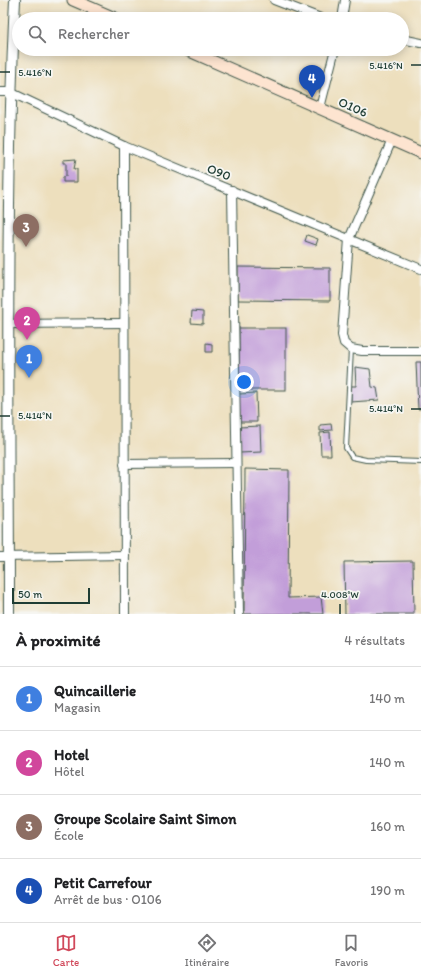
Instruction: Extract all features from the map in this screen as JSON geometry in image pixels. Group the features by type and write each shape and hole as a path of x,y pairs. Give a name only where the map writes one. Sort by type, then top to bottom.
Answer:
{"main road":[{"path":"73,0 101,12"},
{"name":"O106","path":"201,56 421,153"}],"street":[{"path":"13,12 14,0"},
{"path":"274,0 305,12"},
{"path":"343,12 345,0"},
{"path":"9,614 4,557 5,92 12,20"},
{"path":"409,40 421,43"},
{"path":"320,108 333,56"},
{"name":"O90","path":"5,92 124,146 421,269"},
{"path":"392,140 349,239 342,335 344,343 351,349 362,351 421,351"},
{"path":"124,146 124,464 126,614"},
{"path":"232,190 239,614"},
{"path":"4,324 124,323"},
{"path":"124,464 236,463"},
{"path":"4,557 125,555"}],"lane":[{"path":"351,349 346,448 352,457 366,460 421,462"}],"building":[{"path":"76,159 74,169 77,169 77,182 63,182 63,177 66,176 66,163 63,163 63,160"},
{"path":"307,235 318,239 316,245 305,241"},
{"path":"238,267 330,268 330,301 238,300"},
{"path":"192,311 203,312 203,324 191,323"},
{"path":"239,328 286,328 286,390 239,390"},
{"path":"206,343 212,344 212,352 206,352"},
{"path":"416,362 421,362 421,409 418,409"},
{"path":"355,367 370,369 372,387 377,388 379,400 351,402 351,386 356,386"},
{"path":"256,393 257,422 240,422 239,394"},
{"path":"331,424 332,430 320,431 320,425"},
{"path":"260,426 261,452 240,453 239,427"},
{"path":"330,432 331,455 321,455 320,433"},
{"path":"245,469 289,470 288,598 321,597 323,614 244,614"},
{"path":"413,561 414,614 345,614 344,562"}],"place":[{"name":"Petit Carrefour","path":"312,98"},
{"name":"Groupe Scolaire Saint Simon","path":"26,247"},
{"name":"Hotel","path":"27,340"},
{"name":"Quincaillerie","path":"29,378"}]}
